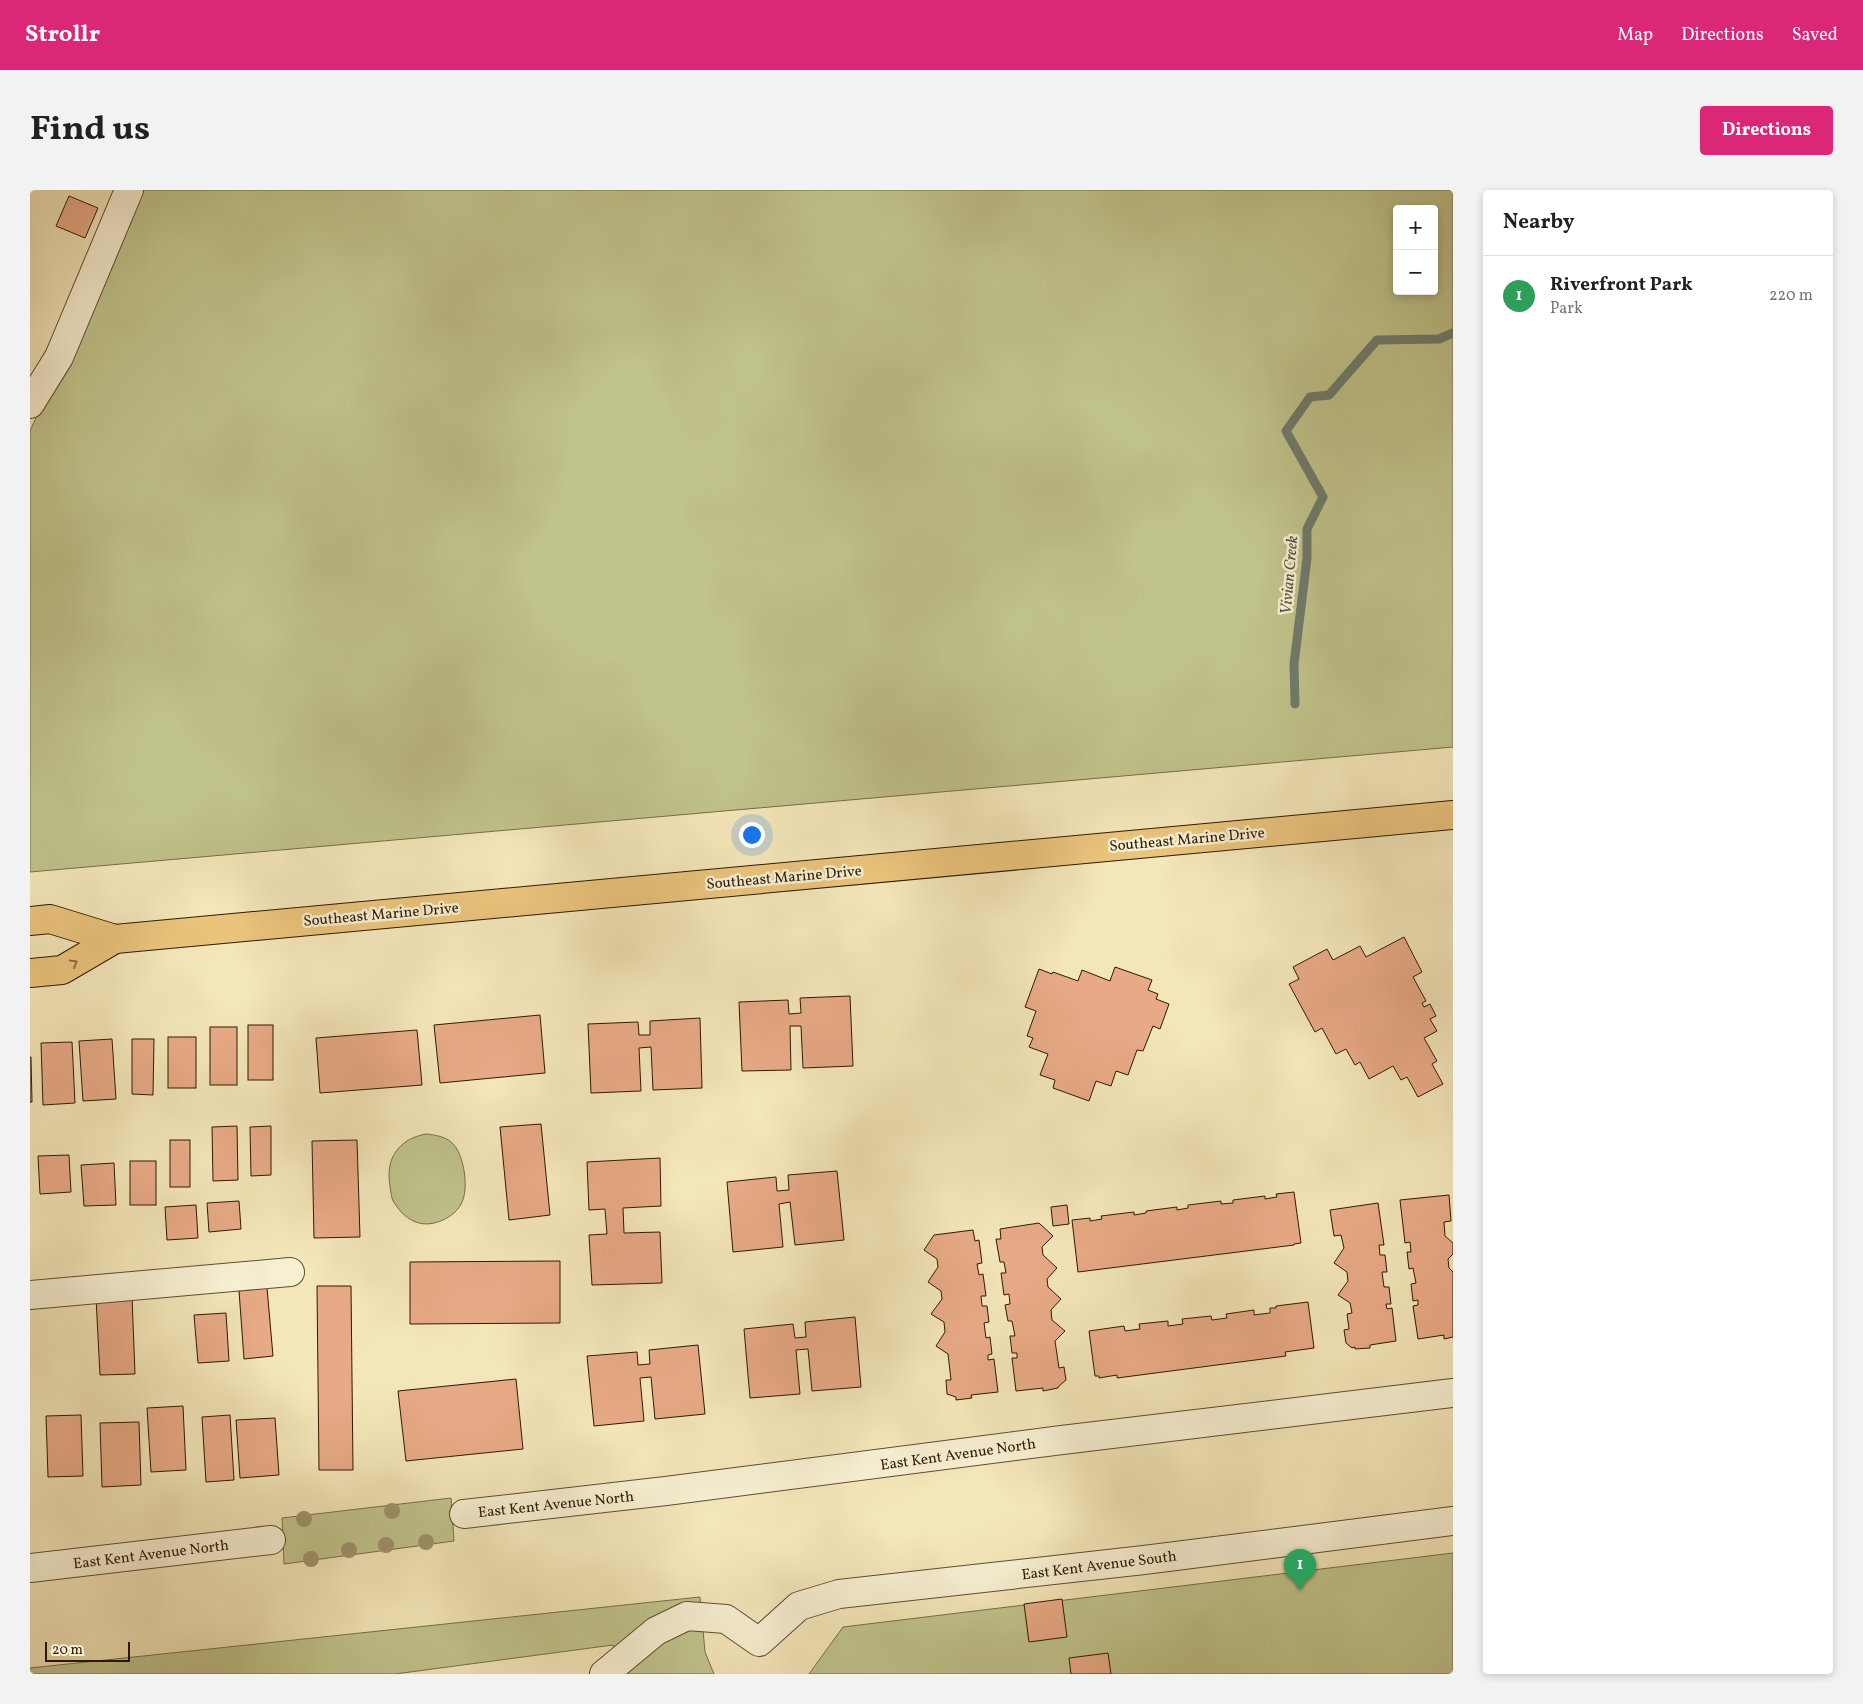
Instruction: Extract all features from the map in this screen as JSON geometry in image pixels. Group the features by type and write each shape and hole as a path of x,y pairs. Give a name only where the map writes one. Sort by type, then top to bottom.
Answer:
{"main road":[{"name":"Southeast Marine Drive","path":"30,921 50,919 115,939 1453,815"},
{"name":"Southeast Marine Drive","path":"30,973 62,970 115,939"}],"street":[{"path":"30,404 58,357 129,190"},
{"path":"30,1295 290,1272"},
{"name":"East Kent Avenue North","path":"464,1514 666,1492 1453,1392"},
{"name":"East Kent Avenue South","path":"604,1674 656,1631 687,1616 726,1619 759,1642 799,1606 839,1594 1144,1560 1453,1521"},
{"name":"East Kent Avenue North","path":"30,1568 271,1540"}],"green space":[{"path":"138,190 1453,190 1453,747 30,872 30,431"},
{"path":"426,1134 445,1138 455,1147 462,1162 465,1188 462,1202 454,1213 436,1223 422,1224 410,1219 394,1202 389,1176 392,1159 401,1145 408,1140"},
{"path":"451,1498 454,1541 284,1564 282,1518"},
{"path":"1453,1553 1453,1674 809,1674 843,1627"},
{"path":"700,1597 705,1652 714,1674 622,1674 613,1645 395,1674 30,1674 30,1668"}],"building":[{"path":"69,196 98,208 85,238 56,226"},
{"path":"1404,937 1422,972 1413,977 1426,1001 1422,1003 1424,1007 1430,1004 1436,1016 1430,1019 1437,1031 1424,1038 1437,1061 1432,1064 1443,1084 1418,1097 1407,1077 1401,1080 1393,1066 1369,1079 1360,1062 1355,1065 1346,1049 1336,1054 1322,1028 1315,1032 1289,984 1299,979 1293,967 1327,949 1333,960 1360,946 1366,957"},
{"path":"1115,967 1152,980 1148,990 1158,994 1156,999 1169,1004 1160,1029 1153,1026 1143,1051 1137,1050 1128,1075 1116,1071 1111,1086 1096,1081 1089,1101 1053,1088 1055,1080 1040,1075 1048,1054 1029,1047 1033,1038 1027,1036 1036,1011 1025,1007 1039,969 1078,981 1082,970 1110,981"},
{"path":"850,996 853,1066 803,1068 801,1026 790,1026 791,1070 742,1071 739,1002 788,1000 789,1014 801,1013 800,998"},
{"path":"540,1015 545,1073 440,1083 434,1025"},
{"path":"700,1018 702,1088 653,1090 651,1047 639,1048 641,1091 591,1093 588,1024 638,1022 639,1035 650,1035 650,1021"},
{"path":"248,1025 273,1025 273,1080 248,1080"},
{"path":"210,1027 237,1027 237,1085 210,1085"},
{"path":"417,1030 422,1085 320,1093 316,1038"},
{"path":"168,1037 196,1037 196,1088 168,1088"},
{"path":"112,1039 116,1099 83,1101 79,1041"},
{"path":"132,1039 154,1039 153,1095 132,1094"},
{"path":"72,1042 75,1103 43,1105 41,1043"},
{"path":"31,1057 32,1102 30,1102"},
{"path":"541,1124 550,1215 509,1220 500,1127"},
{"path":"237,1126 238,1180 213,1181 212,1127"},
{"path":"271,1126 271,1175 251,1176 250,1127"},
{"path":"170,1140 190,1140 190,1187 170,1187"},
{"path":"357,1140 360,1237 314,1238 312,1141"},
{"path":"69,1155 71,1192 40,1194 38,1156"},
{"path":"660,1158 661,1206 623,1208 624,1233 660,1232 662,1283 592,1285 589,1235 607,1234 605,1209 589,1210 587,1162"},
{"path":"130,1161 156,1161 156,1205 130,1205"},
{"path":"114,1163 116,1205 84,1206 81,1165"},
{"path":"837,1171 844,1240 795,1245 790,1202 779,1204 783,1247 733,1252 727,1182 776,1177 777,1191 789,1190 788,1175"},
{"path":"1294,1192 1301,1243 1078,1272 1072,1220 1090,1218 1090,1221 1102,1219 1101,1216 1134,1212 1134,1215 1146,1213 1146,1211 1177,1207 1177,1210 1188,1208 1188,1205 1221,1201 1221,1204 1233,1203 1233,1200 1265,1196 1265,1199 1277,1197 1276,1194"},
{"path":"1449,1195 1451,1221 1444,1222 1445,1236 1453,1243 1453,1254 1448,1259 1449,1268 1453,1272 1453,1337 1444,1339 1444,1335 1418,1339 1413,1306 1418,1305 1418,1300 1413,1301 1411,1284 1416,1283 1413,1268 1409,1269 1407,1252 1411,1252 1410,1242 1405,1243 1400,1200"},
{"path":"239,1201 241,1229 209,1232 207,1203"},
{"path":"1378,1203 1384,1245 1379,1245 1380,1255 1385,1255 1387,1272 1382,1272 1384,1287 1389,1287 1391,1304 1386,1304 1387,1309 1392,1308 1396,1341 1370,1345 1370,1348 1355,1349 1355,1347 1352,1348 1346,1343 1344,1330 1349,1329 1347,1314 1352,1313 1350,1303 1338,1295 1348,1281 1347,1272 1334,1263 1344,1248 1341,1235 1334,1236 1330,1210"},
{"path":"196,1205 198,1238 167,1240 165,1207"},
{"path":"1067,1205 1069,1224 1053,1226 1051,1207"},
{"path":"1039,1223 1053,1236 1042,1247 1043,1255 1057,1268 1047,1279 1048,1287 1061,1299 1051,1310 1052,1320 1065,1331 1055,1341 1059,1368 1064,1367 1066,1380 1058,1388 1043,1391 1043,1388 1016,1391 1012,1358 1017,1358 1017,1353 1012,1353 1010,1336 1015,1336 1012,1321 1008,1321 1005,1305 1010,1304 1009,1294 1004,1295 1001,1273 1006,1273 1004,1262 1000,1262 996,1239 1001,1239 1000,1229"},
{"path":"973,1230 975,1241 979,1240 982,1263 977,1264 979,1275 983,1274 986,1296 981,1296 982,1306 987,1306 989,1322 984,1323 986,1338 990,1337 992,1354 988,1355 988,1360 994,1359 998,1392 971,1395 972,1398 956,1400 956,1397 947,1394 946,1380 951,1380 948,1354 936,1346 945,1332 944,1322 931,1314 942,1299 941,1291 928,1282 938,1267 937,1259 924,1250 934,1235"},
{"path":"560,1261 560,1323 410,1324 410,1262"},
{"path":"317,1286 351,1286 353,1470 319,1470"},
{"path":"267,1288 273,1356 244,1359 239,1291"},
{"path":"132,1297 135,1374 100,1375 96,1298"},
{"path":"1308,1302 1314,1348 1285,1352 1286,1356 1117,1378 1117,1375 1099,1378 1099,1376 1095,1376 1089,1331 1124,1326 1125,1331 1140,1329 1139,1324 1168,1321 1168,1326 1183,1324 1182,1319 1211,1316 1212,1320 1227,1318 1226,1314 1254,1310 1254,1315 1270,1313 1270,1308 1276,1308 1276,1306"},
{"path":"226,1313 229,1361 198,1363 194,1315"},
{"path":"855,1317 861,1387 812,1391 808,1349 796,1350 800,1394 750,1398 744,1329 793,1324 795,1338 806,1337 805,1322"},
{"path":"698,1345 705,1414 655,1419 651,1377 640,1378 644,1421 594,1426 587,1356 637,1352 638,1365 650,1364 649,1350"},
{"path":"516,1379 523,1449 406,1461 398,1391"},
{"path":"183,1406 186,1470 151,1472 147,1408"},
{"path":"81,1415 83,1476 48,1477 46,1416"},
{"path":"230,1415 234,1480 206,1482 202,1417"},
{"path":"275,1418 279,1475 240,1478 236,1420"},
{"path":"139,1422 141,1485 102,1487 100,1423"},
{"path":"1062,1599 1067,1637 1029,1642 1024,1604"},
{"path":"1108,1653 1111,1674 1071,1674 1069,1658"}],"waterway":[{"name":"Vivian Creek","path":"1295,704 1294,664 1307,558 1307,529 1323,497 1286,431 1310,397 1329,395 1377,340 1439,339 1453,333"}],"place":[{"name":"Riverfront Park","path":"1300,1590"}]}
